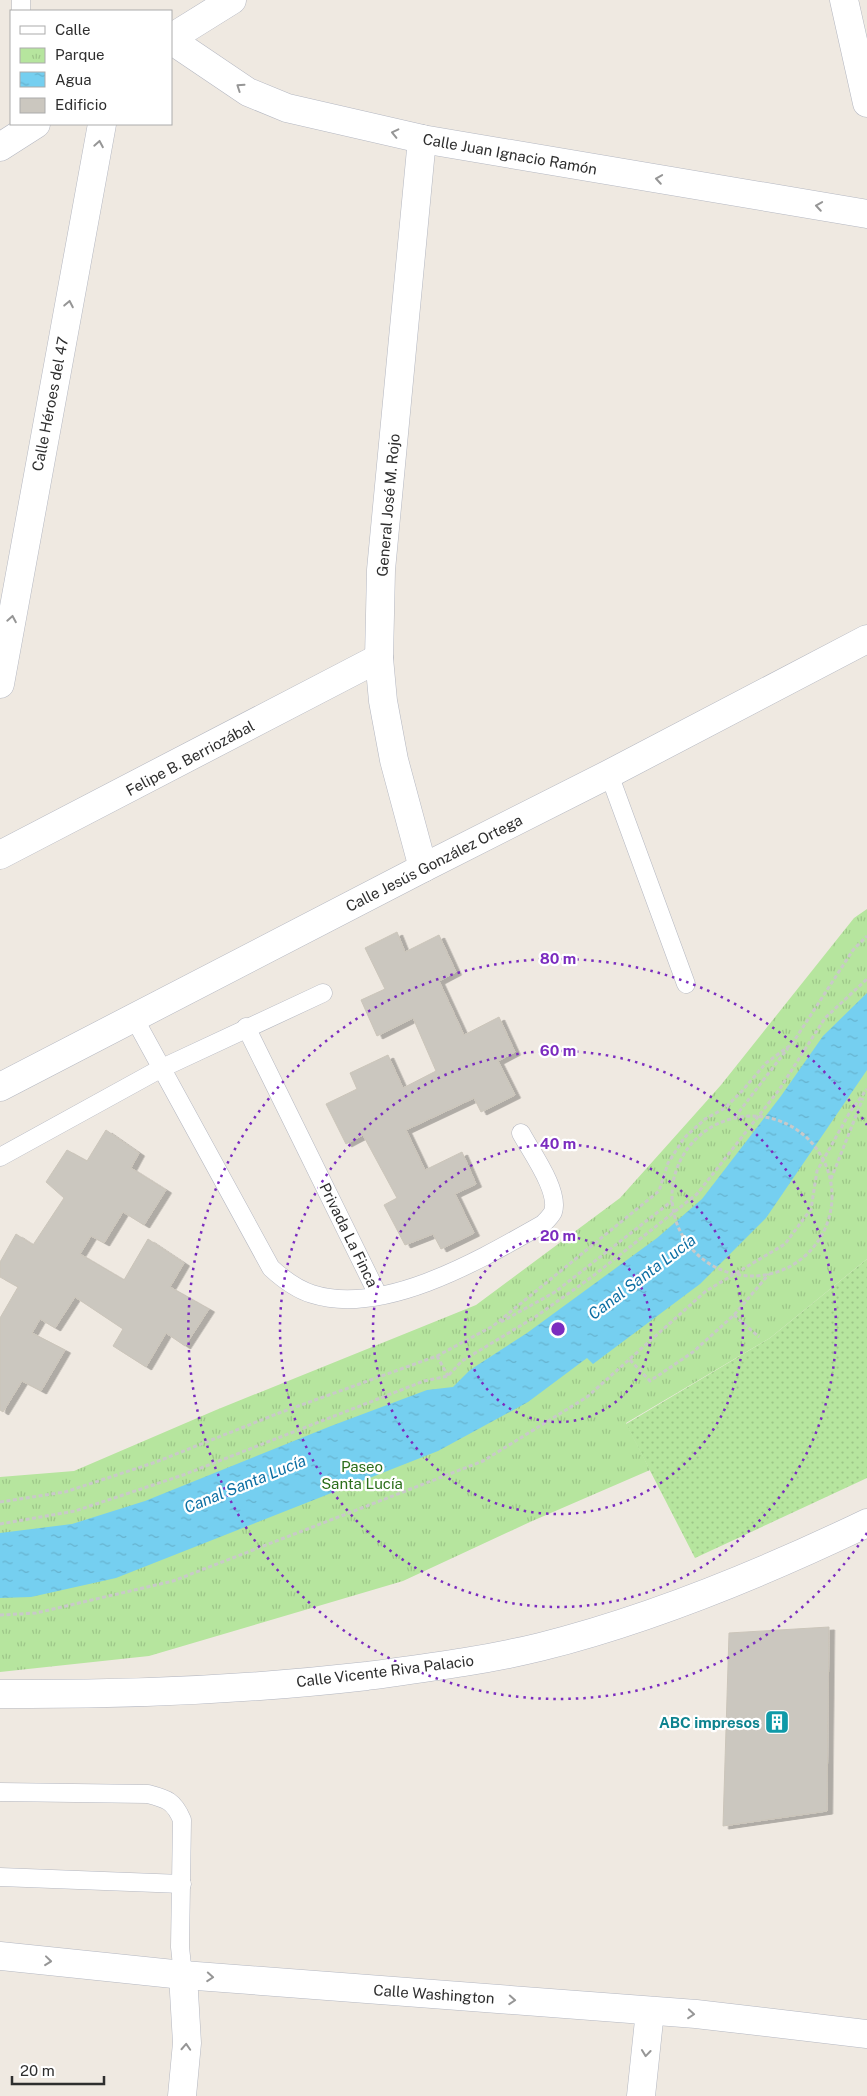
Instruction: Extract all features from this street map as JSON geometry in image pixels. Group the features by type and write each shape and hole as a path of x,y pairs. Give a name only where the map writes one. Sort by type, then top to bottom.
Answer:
{"street":[{"path":"172,38 232,0"},
{"path":"844,0 867,103"},
{"name":"Calle Juan Ignacio Ramón","path":"172,40 248,92 287,108 422,140 867,214"},
{"name":"Calle Héroes del 47","path":"0,684 102,125"},
{"path":"0,147 27,127"},
{"name":"General José M. Rojo","path":"422,140 381,570 379,658 394,760 423,868"},
{"name":"Calle Jesús González Ortega","path":"0,1086 609,774 867,639"},
{"name":"Felipe B. Berriozábal","path":"0,855 379,658"},
{"name":"Calle Vicente Riva Palacio","path":"0,1694 94,1695 188,1692 330,1680 449,1665 540,1647 660,1610 790,1560 867,1523"},
{"name":"Calle Washington","path":"0,1956 183,1975 650,2011 867,2034"},
{"path":"182,2096 187,2043 183,1975"},
{"path":"641,2096 650,2011"}],"lane":[{"path":"609,774 686,984"},
{"path":"0,1156 160,1069 246,1027 323,993"},
{"name":"Privada La Finca","path":"134,1016 160,1069 271,1268 289,1284 312,1294 344,1299 378,1295 246,1027"},
{"path":"378,1295 419,1286 466,1267 543,1224 553,1213 554,1202 551,1189 521,1133"},
{"path":"0,1792 148,1794 167,1799 177,1807 182,1820 180,1947 183,1975"},
{"path":"0,1877 182,1884"}],"path":[{"path":"0,1524 75,1511 183,1475 424,1381 448,1376 462,1361 536,1317 593,1276 697,1194 779,1090 826,1018 867,979"},
{"path":"735,1117 792,1044"},
{"path":"831,1179 867,1089"},
{"path":"0,1615 36,1613 174,1581 483,1460 587,1397 706,1291 785,1244 811,1209 817,1171 850,1112 864,1095"},
{"path":"760,1116 785,1122 806,1136 821,1156 831,1179 832,1204 826,1228 812,1249 792,1265 769,1274 746,1276 723,1271 703,1260 687,1243 676,1223 672,1200 674,1178 682,1157 695,1139 714,1125 735,1117 760,1116"},
{"path":"493,1326 554,1292 672,1200"},
{"path":"630,1360 650,1380 692,1352 734,1315 769,1274"},
{"path":"734,1315 758,1337"},
{"path":"437,1356 448,1376"}],"green space":[{"name":"Paseo Santa Lucía","path":"867,909 867,1259 770,1338 626,1423 650,1470 530,1522 403,1581 149,1656 0,1672 0,1477 74,1471 216,1410 476,1305 620,1198 721,1085 854,918"},
{"path":"867,1259 867,1478 695,1558 626,1424 770,1338"}],"water":[{"name":"Canal Santa Lucía","path":"867,993 867,1070 766,1218 700,1284 593,1364 587,1358 528,1402 438,1451 116,1578 31,1597 0,1598 0,1533 72,1524 145,1501 331,1426 427,1390 453,1387 470,1370 527,1333 657,1238 702,1199 781,1096 823,1036"}],"building":[{"path":"397,932 405,952 439,935 456,972 439,981 464,1035 499,1017 515,1052 498,1061 515,1095 481,1112 474,1098 406,1130 425,1170 462,1152 476,1184 455,1194 474,1233 441,1249 433,1234 405,1245 384,1205 397,1198 363,1135 346,1144 326,1104 357,1089 350,1073 388,1055 403,1088 436,1071 413,1018 377,1036 361,1000 385,989 365,948"},
{"path":"106,1130 139,1153 131,1168 166,1190 144,1225 123,1212 104,1243 91,1236 80,1254 124,1280 148,1239 184,1263 170,1287 209,1309 185,1346 166,1333 146,1367 113,1346 123,1329 75,1297 55,1328 40,1319 32,1333 65,1350 41,1391 22,1381 3,1412 0,1410 0,1318 18,1287 0,1277 0,1262 16,1234 33,1245 64,1198 46,1182 67,1150 87,1161"},
{"name":"ABC impresos","path":"829,1627 827,1811 723,1826 729,1633"}],"place":[{"name":"ABC impresos","path":"777,1722"}]}
